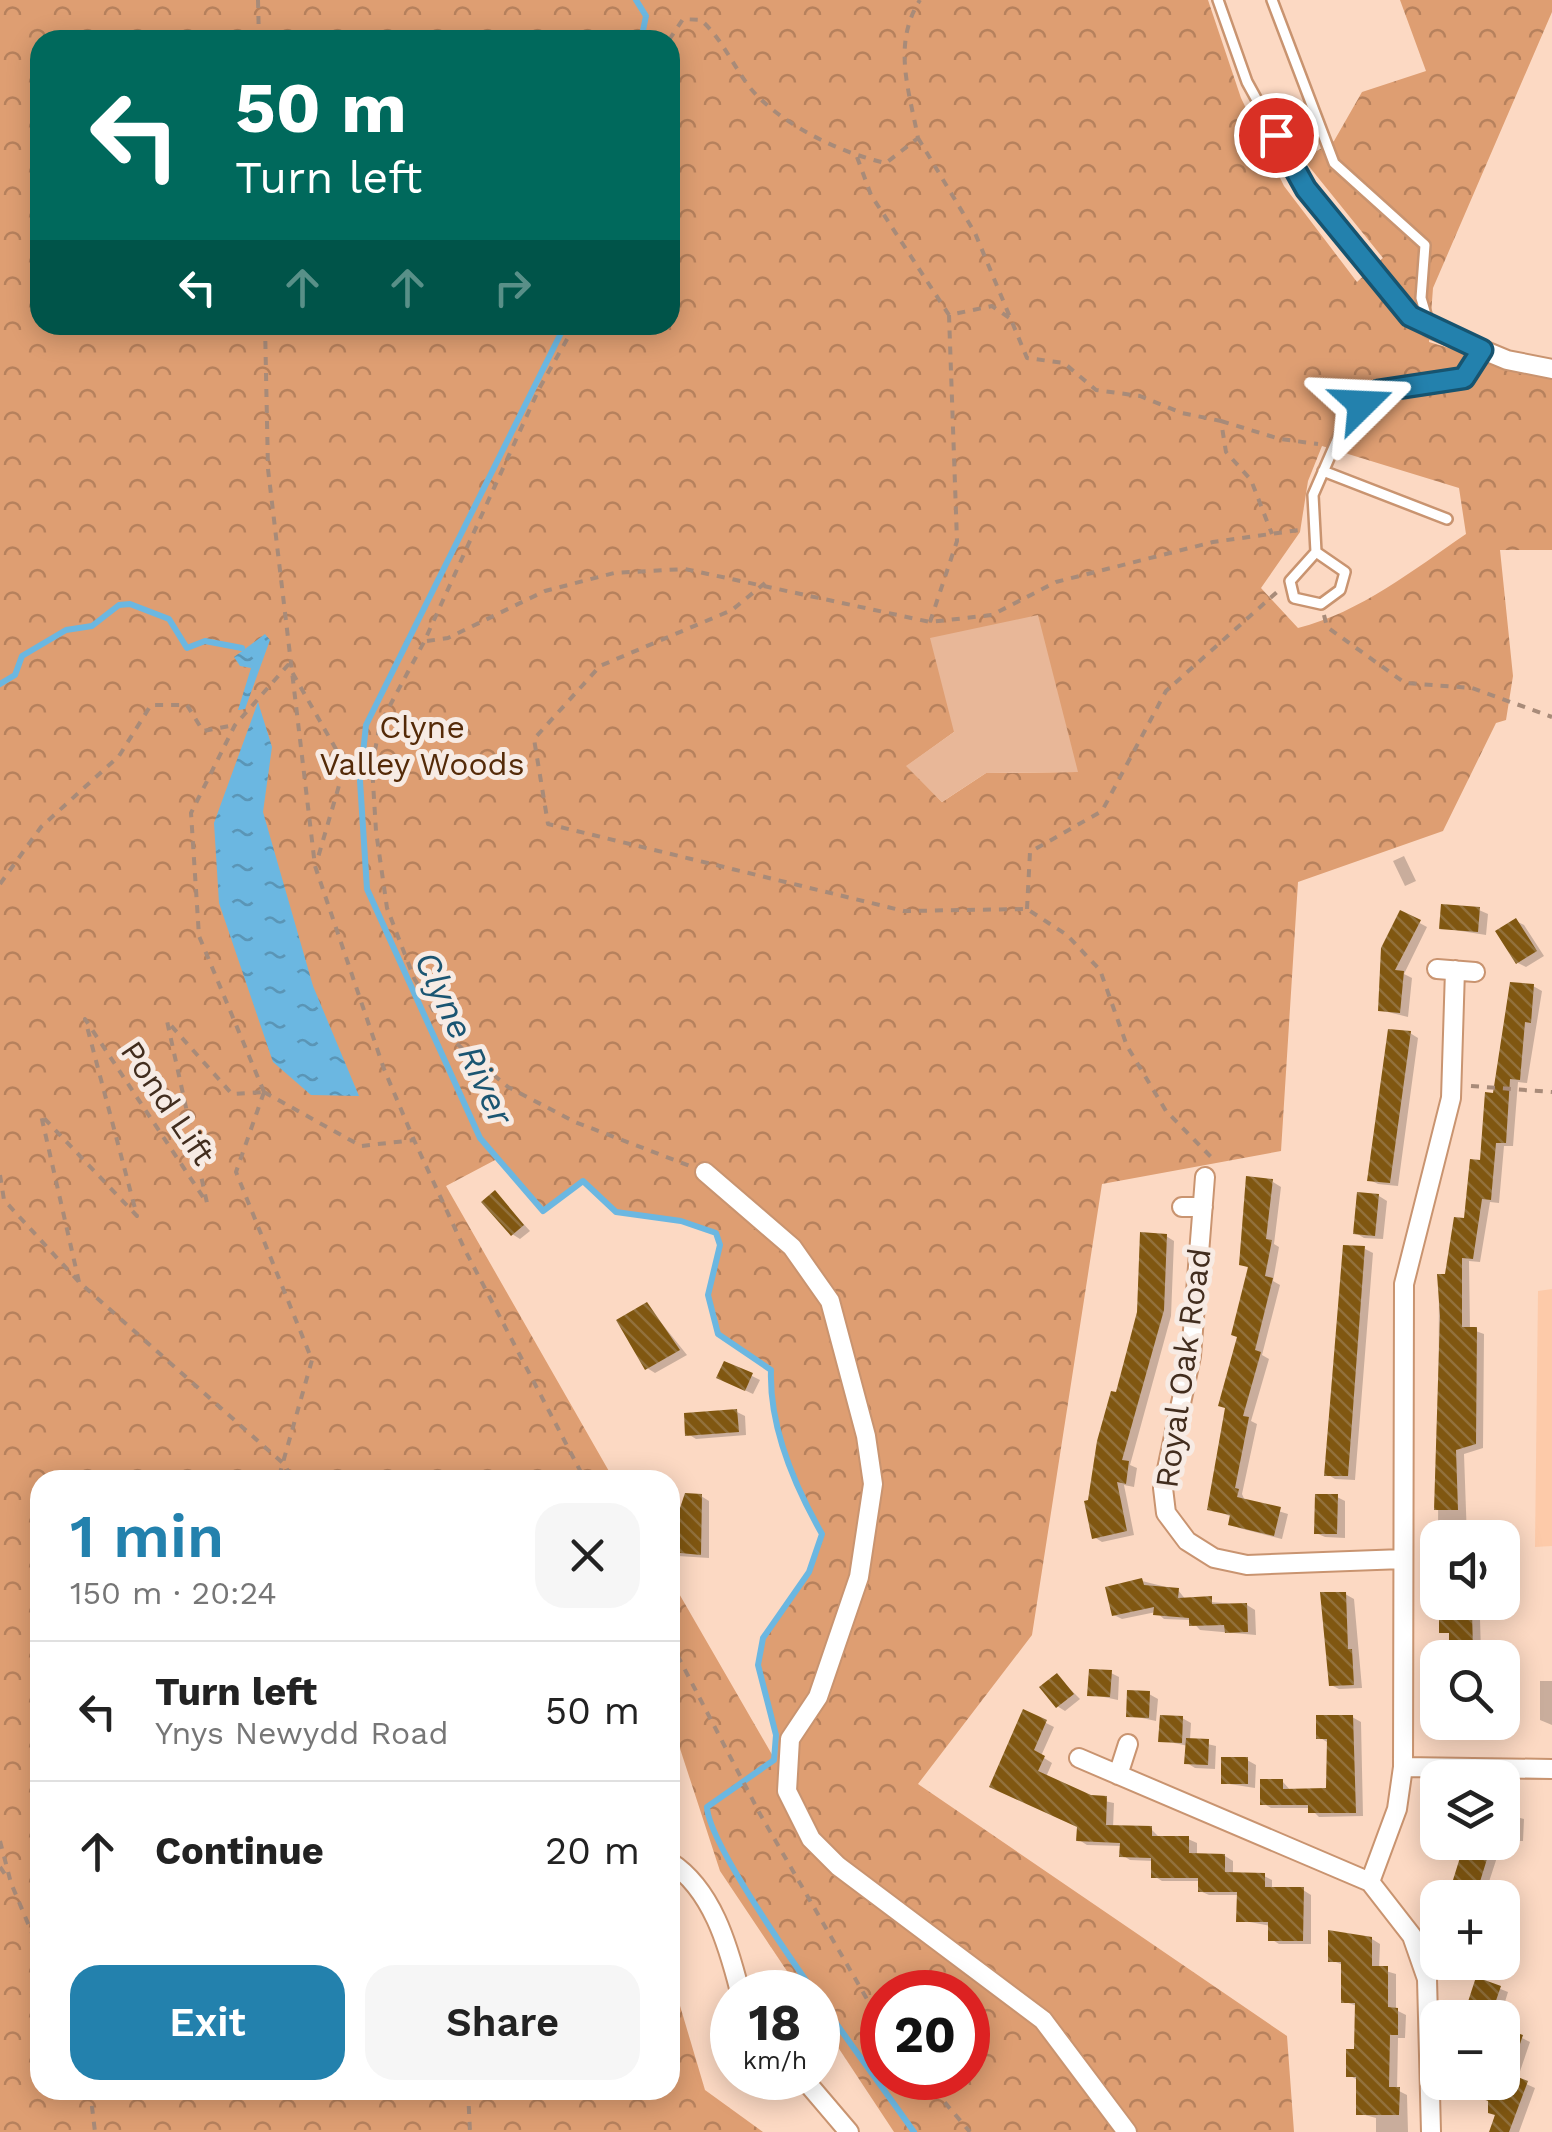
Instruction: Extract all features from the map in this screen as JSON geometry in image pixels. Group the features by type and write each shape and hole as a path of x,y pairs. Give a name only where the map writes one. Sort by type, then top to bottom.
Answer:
{"street":[{"path":"1430,328 1482,350 1552,369"},
{"path":"1370,1882 1397,1809 1404,1766 1404,1284 1451,1084 1446,970 1474,972"},
{"path":"705,1172 792,1246 830,1301 871,1468 873,1484 859,1577 818,1698 790,1740 787,1791 811,1839 838,1866 1043,2020 1127,2132"},
{"name":"Royal Oak Road","path":"1205,1177 1191,1356 1162,1488 1166,1514 1187,1541 1200,1550 1214,1558 1247,1565 1403,1560"},
{"name":"Royal Oak Road","path":"1182,1207 1203,1207"},
{"path":"1118,1775 1128,1744"},
{"path":"1079,1758 1370,1882 1412,1936 1427,1979 1431,2132"},
{"path":"1404,1766 1552,1770"},
{"path":"680,1868 705,1895 732,1970"},
{"path":"822,2100 849,2132"}],"lane":[{"path":"1218,0 1247,82 1306,189 1410,316 1430,328"},
{"path":"1272,0 1334,163 1425,245 1421,298 1430,328"},
{"path":"1316,552 1290,581 1294,598 1321,604 1340,590 1344,572 1316,552 1313,496 1347,417 1378,391 1464,378 1482,350"},
{"path":"1322,470 1447,518"}],"path":[{"path":"258,0 259,30"},
{"path":"920,0 908,20 902,55 918,138 975,233 1026,358 1064,362 1096,390 1140,396 1280,439 1333,446"},
{"path":"676,30 684,20 701,20 768,106 857,157 886,163 918,138"},
{"path":"857,157 871,195 950,315 957,541 930,622"},
{"path":"950,315 992,306 1012,319"},
{"path":"265,335 268,469 288,665 316,866 384,1069 414,1140 464,1250 581,1470"},
{"path":"569,335 539,389 424,642 380,724 372,766 386,908 414,978 450,1038 525,1096 575,1122 705,1172"},
{"path":"1222,420 1226,452 1251,480 1272,534"},
{"path":"424,642 448,638 545,591 614,573 685,569 765,583 930,622 992,616 1056,582 1213,542 1313,528"},
{"path":"1027,909 1030,852 1102,811 1166,690 1290,581"},
{"path":"765,583 732,610 600,666 534,739 548,824 904,911 1027,909 1066,935 1100,970 1128,1046 1166,1111 1214,1157 1205,1177"},
{"path":"1321,604 1327,627 1405,683 1472,688 1552,717"},
{"path":"288,665 235,725 191,813 199,936 264,1092 361,1146 414,1140"},
{"path":"288,665 345,765 316,866"},
{"path":"0,884 41,827 120,756 151,705 186,705 203,731 235,725"},
{"path":"345,765 372,766"},
{"name":"Pond Lift","path":"80,1282 40,1115 137,1216 85,1019 207,1203 167,1021 232,1094 264,1092"},
{"path":"1451,1084 1552,1092"},
{"path":"264,1092 236,1172 312,1360 282,1470"},
{"path":"0,1175 4,1200 80,1282 288,1470"},
{"path":"680,1659 760,1814 860,1987"},
{"path":"0,1841 11,1883 30,1928"},
{"path":"0,1867 11,1883"},
{"path":"91,2100 95,2132"},
{"path":"468,2100 470,2132"},
{"path":"943,2100 970,2132"}],"shaded area":[{"path":"1038,615 1078,772 986,773 942,802 906,766 954,732 930,638"},
{"path":"1552,1289 1552,1546 1535,1547 1538,1291"}],"green space":[{"name":"Clyne Valley Woods","path":"0,0 1208,0 1241,98 1284,186 1357,282 1383,258 1303,159 1334,141 1362,92 1426,71 1400,0 1552,0 1552,12 1433,288 1429,342 1552,379 1552,550 1500,550 1513,676 1506,720 1496,723 1443,831 1298,882 1281,1151 1102,1184 1032,1635 918,1784 1287,2036 1294,2132 894,2132 873,2100 990,2100 990,1970 860,1970 860,2081 840,2050 840,1970 786,1970 720,1871 680,1749 680,1595 774,1758 776,1735 758,1665 763,1638 809,1572 822,1535 785,1455 774,1412 771,1370 718,1334 708,1295 720,1246 716,1234 681,1221 616,1212 583,1181 543,1211 497,1159 446,1186 608,1470 30,1470 30,2100 680,2100 680,2006 705,2090 710,2100 719,2100 763,2132 0,2132","holes":["1322,446 1459,488 1466,534 1365,601 1298,628 1261,588 1300,532 1308,481","954,732 1077,772 986,773 942,802 907,766"]}],"water":[{"path":"265,634 270,640 245,709 238,710 251,668 240,666 234,657"},
{"path":"258,702 272,747 263,812 313,986 359,1096 311,1095 273,1062 219,903 214,823"}],"building":[{"path":"1441,904 1480,907 1478,932 1439,929"},
{"path":"1400,910 1421,920 1395,970 1404,971 1400,1013 1378,1011 1381,948"},
{"path":"1516,918 1537,951 1516,964 1495,931"},
{"path":"1510,982 1534,984 1531,1023 1525,1022 1520,1080 1510,1079 1506,1143 1496,1143 1491,1200 1482,1199 1473,1259 1462,1258 1462,1327 1477,1327 1476,1444 1456,1450 1458,1510 1434,1510 1440,1316 1437,1274 1445,1274 1454,1217 1464,1218 1470,1159 1480,1160 1485,1092 1493,1093"},
{"path":"1388,1029 1411,1031 1390,1183 1367,1181"},
{"path":"1246,1176 1273,1179 1266,1239 1272,1240 1265,1276 1273,1278 1255,1350 1261,1352 1243,1416 1249,1417 1235,1488 1239,1489 1237,1497 1281,1507 1274,1536 1228,1525 1230,1515 1207,1510 1225,1408 1218,1406 1237,1337 1231,1335 1248,1267 1239,1265"},
{"path":"495,1190 524,1225 511,1236 481,1202"},
{"path":"1357,1192 1379,1194 1375,1236 1353,1234"},
{"path":"1140,1232 1167,1234 1164,1310 1122,1460 1129,1461 1126,1484 1117,1482 1127,1531 1092,1539 1084,1501 1088,1500 1097,1441 1111,1391 1116,1392 1137,1312"},
{"path":"1343,1245 1365,1246 1348,1476 1324,1476"},
{"path":"647,1302 680,1350 645,1370 616,1320"},
{"path":"724,1361 753,1373 745,1391 716,1378"},
{"path":"737,1409 739,1432 685,1436 684,1413"},
{"path":"685,1493 702,1494 701,1555 680,1553 680,1508"},
{"path":"1315,1494 1338,1494 1337,1534 1314,1534"},
{"path":"1142,1578 1144,1585 1179,1588 1178,1598 1212,1596 1212,1604 1247,1603 1248,1632 1225,1633 1224,1625 1189,1626 1189,1618 1153,1615 1154,1607 1112,1616 1105,1587"},
{"path":"1320,1592 1346,1592 1354,1685 1329,1686"},
{"path":"1439,1620 1472,1620 1473,1640 1449,1640 1449,1633 1439,1633"},
{"path":"1089,1669 1112,1670 1110,1697 1087,1696"},
{"path":"1057,1673 1074,1694 1056,1708 1039,1687"},
{"path":"1127,1690 1150,1691 1149,1718 1126,1717"},
{"path":"1023,1709 1047,1720 1034,1750 1045,1756 1038,1771 1091,1795 1107,1796 1106,1825 1152,1826 1152,1836 1189,1836 1189,1853 1225,1854 1225,1872 1265,1873 1265,1887 1304,1887 1303,1941 1268,1941 1268,1922 1236,1922 1237,1892 1198,1892 1198,1878 1151,1878 1151,1858 1119,1857 1120,1843 1076,1841 1077,1827 989,1787"},
{"path":"1160,1715 1183,1716 1182,1743 1158,1742"},
{"path":"1316,1715 1353,1715 1356,1813 1308,1813 1308,1805 1260,1805 1260,1779 1283,1779 1283,1789 1326,1788 1327,1739 1316,1739"},
{"path":"1186,1738 1209,1739 1208,1765 1184,1764"},
{"path":"1221,1757 1248,1757 1248,1784 1221,1784"},
{"path":"1459,1860 1487,1860 1480,1880 1453,1880"},
{"path":"1328,1930 1372,1937 1372,1966 1388,1966 1388,2007 1398,2008 1398,2035 1390,2035 1389,2087 1400,2087 1399,2115 1356,2115 1356,2077 1346,2077 1346,2049 1354,2049 1355,2003 1341,2003 1341,1962 1328,1962"},
{"path":"1475,1980 1501,1986 1496,2000 1469,2000"},
{"path":"1520,2078 1528,2081 1509,2132 1489,2132 1495,2115 1488,2113 1488,2101 1520,2100"}],"waterway":[{"name":"Clyne River","path":"636,0 646,16 643,30"},
{"name":"Clyne River","path":"560,335 366,725 360,781 367,889 480,1138 543,1211 583,1181 616,1212 681,1221 716,1233 720,1245 708,1295 718,1334 771,1370 774,1412 785,1455 822,1534 809,1572 763,1638 758,1665 776,1735 774,1760 707,1807 715,1833 763,1917 914,2132"},
{"path":"0,684 15,675 22,656 66,630 92,626 119,605 130,604 169,619 187,648 205,641 242,648"}],"route":[{"path":"1276,135 1306,189 1410,316 1482,350 1464,378 1378,391 1362,404"}]}
